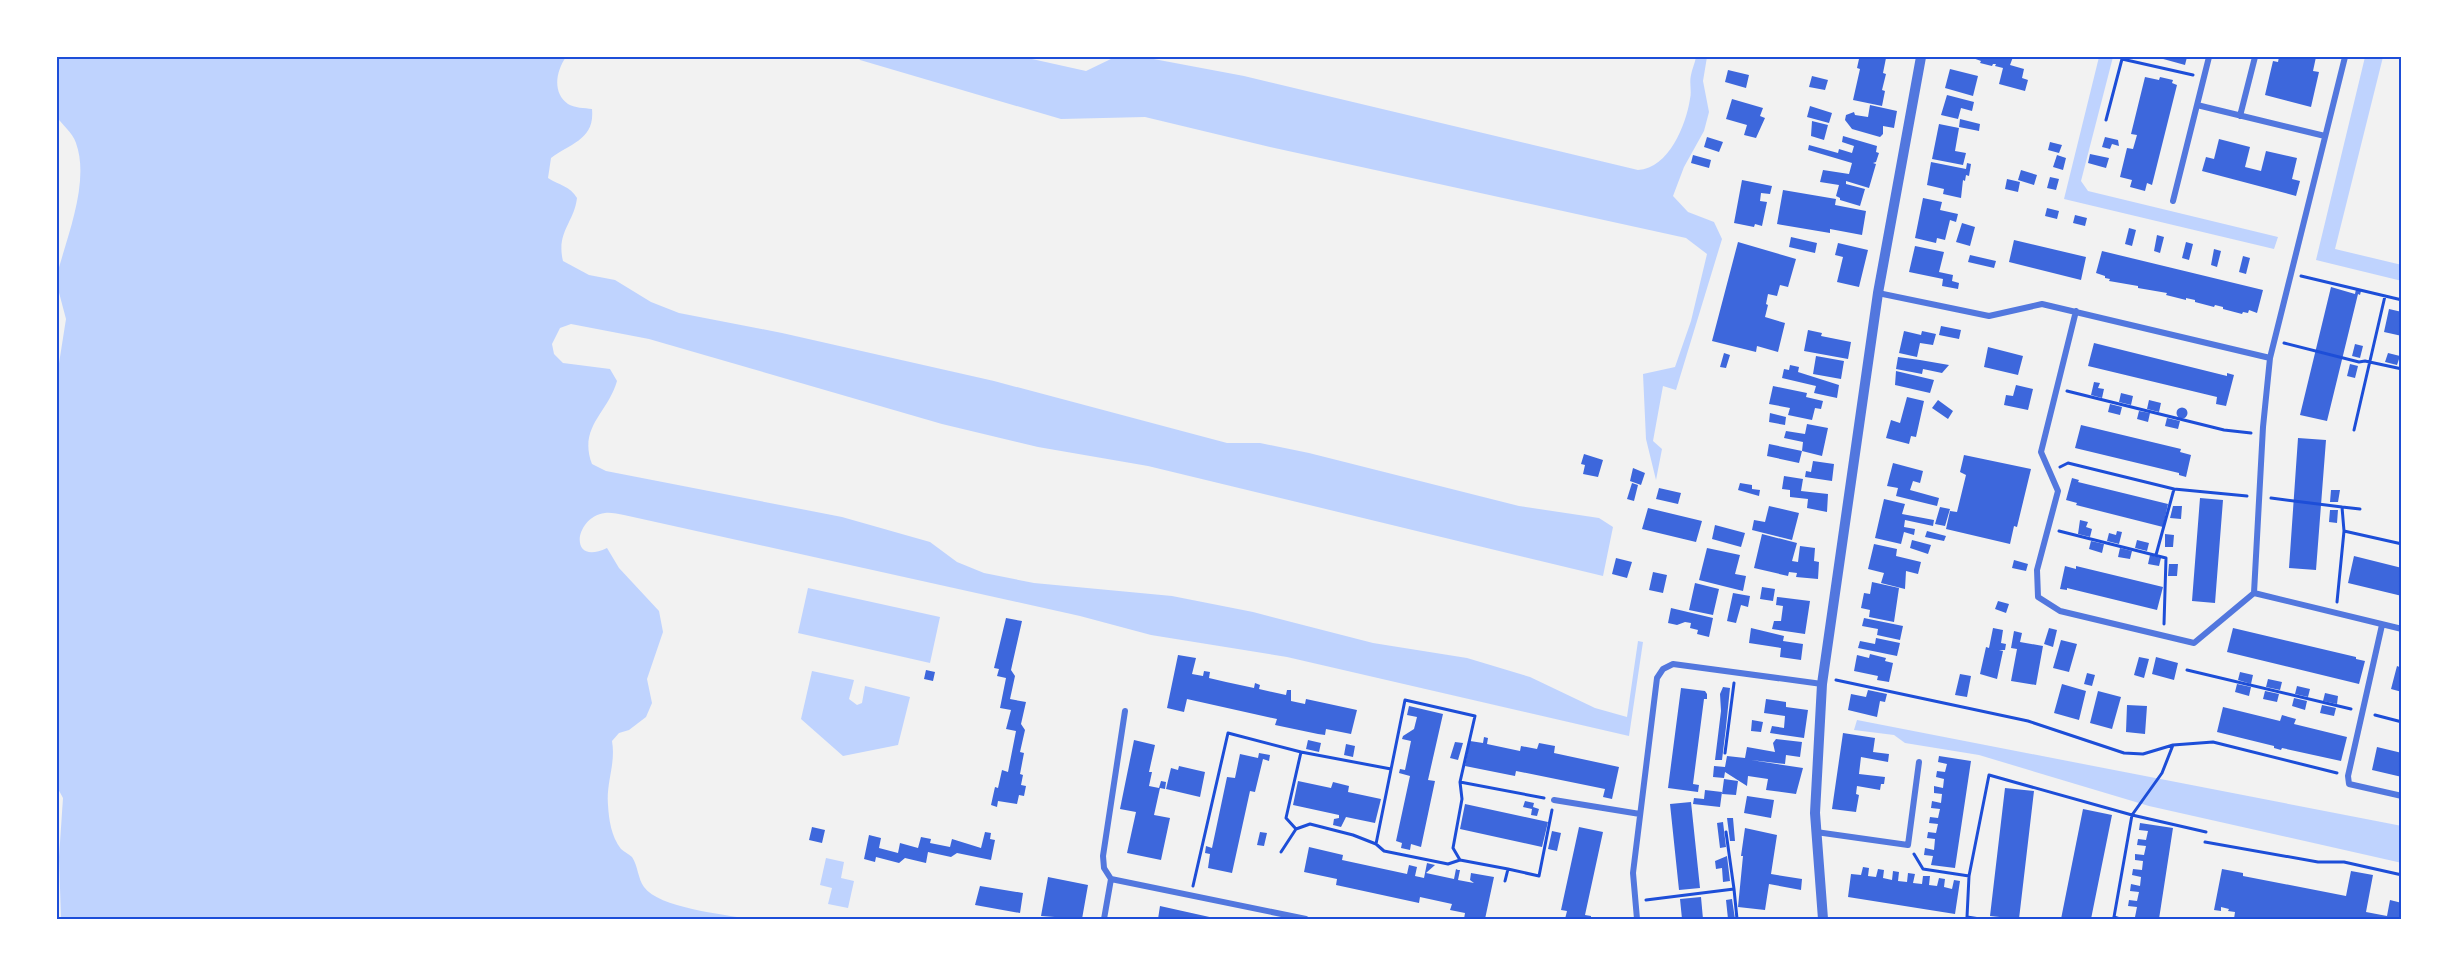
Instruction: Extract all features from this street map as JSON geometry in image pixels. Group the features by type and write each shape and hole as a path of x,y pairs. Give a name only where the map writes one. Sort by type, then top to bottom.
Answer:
{"street":[{"path":"1823,919 1816,832 1817,747 1822,680 1878,293 1921,57"},
{"path":"2173,201 2209,57"},
{"path":"2240,116 2255,57"},
{"path":"2076,311 2041,452 2058,491 2037,570 2038,597 2060,611 2194,643 2254,593 2262,435 2270,358 2345,57"},
{"path":"2197,105 2325,136"},
{"path":"1878,293 1989,316 2042,304 2270,358"},
{"path":"2254,593 2402,629"},
{"path":"2382,625 2348,776 2349,784 2402,796"},
{"path":"1637,919 1633,873 1658,678 1663,669 1673,664 1822,680"},
{"path":"1104,919 1111,879 1104,868 1103,856 1125,711"},
{"path":"1816,832 1908,845 1919,762"},
{"path":"1554,800 1640,814"},
{"path":"1111,879 1306,919"}],"path":[{"path":"2106,120 2122,58 2204,77"},
{"path":"2290,274 2402,300"},
{"path":"2354,430 2385,296"},
{"path":"2274,340 2359,362 2402,369"},
{"path":"2057,389 2224,430 2262,435"},
{"path":"2050,472 2068,464 2174,489 2360,509"},
{"path":"2156,555 2174,489"},
{"path":"2335,613 2344,531 2342,507"},
{"path":"2048,528 2166,558 2163,636"},
{"path":"2344,531 2402,544"},
{"path":"2187,670 2402,722"},
{"path":"1725,753 1735,672"},
{"path":"1822,680 2028,721 2124,753 2143,754 2174,745 2213,742 2348,776"},
{"path":"1376,844 1405,700 1475,716 1460,782 1462,799 1453,848 1460,860"},
{"path":"1191,895 1228,733 1301,752 1391,769"},
{"path":"2120,919 2114,918 2132,815 2162,773 2174,745"},
{"path":"1296,829 1286,818 1301,752"},
{"path":"1977,919 1967,917 1969,876 1989,775 2132,815 2206,832"},
{"path":"1281,852 1296,829 1310,824 1353,835 1376,844 1384,851 1449,864 1460,860 1539,876 1554,800 1460,782"},
{"path":"1726,832 1737,919"},
{"path":"2205,842 2318,862 2344,862 2402,875"},
{"path":"1908,845 1923,869 1969,876"},
{"path":"1505,881 1508,869"},
{"path":"1635,902 1734,889"}],"water":[{"path":"57,57 566,57 558,75 560,94 570,105 592,109 592,119 590,128 580,140 551,158 548,178 568,188 577,198 561,251 563,261 589,275 615,280 651,302 679,313 782,333 994,381 1227,443 1260,443 1309,453 1519,506 1599,518 1613,527 1603,576 1148,466 1038,447 942,424 649,339 571,324 560,328 552,344 554,354 563,363 610,369 617,381 591,430 589,451 592,464 606,471 842,517 930,542 957,562 984,573 1034,583 1172,596 1253,612 1373,643 1467,658 1530,677 1595,708 1627,717 1638,641 1643,642 1629,736 1287,657 1151,635 1080,616 607,513 595,516 587,523 582,531 581,546 586,551 594,552 607,548 619,568 659,611 663,632 647,679 652,703 646,717 629,730 619,733 612,741 613,757 608,797 613,833 621,849 632,857 642,884 652,894 692,909 748,919 61,919 59,857 63,798 57,787 57,376 66,319 57,285 57,275 76,209 80,158 74,139 57,117"},
{"path":"858,57 1023,57 1086,71 1115,57 1143,57 1244,76 1638,170 1659,162 1674,144 1685,121 1691,96 1690,78 1696,57 1707,57 1703,81 1709,112 1704,131 1684,167 1673,196 1688,212 1714,222 1722,239 1676,390 1663,386 1653,441 1662,449 1656,480 1646,439 1643,374 1675,367 1691,321 1707,254 1686,238 1270,147 1145,117 1061,119 860,60"},
{"path":"2099,57 2113,57 2081,181 2088,191 2278,237 2274,249 2064,199"},
{"path":"2365,57 2383,57 2335,249 2402,265 2402,281 2316,260"},
{"path":"808,588 940,617 930,663 798,633"},
{"path":"812,671 854,680 849,699 857,705 862,703 865,686 910,697 898,745 843,756 801,719"},
{"path":"1857,720 2402,826 2402,863 2149,806 1979,755 1905,743 1894,735 1854,730"},
{"path":"826,858 844,862 841,878 854,881 848,908 828,904 832,888 820,885"}],"building":[{"path":"1854,57 1886,58 1882,106 1853,100 1860,69 1857,68 1859,59"},
{"path":"1970,57 2013,57 2010,65 2024,69 2022,78 2028,80 2025,91 1999,84 2003,68 1995,66 1996,64 1992,66 1980,63 1981,61"},
{"path":"2156,57 2187,57 2185,65"},
{"path":"2279,57 2316,57 2313,71 2319,72 2311,107 2265,95 2273,61 2278,62"},
{"path":"1950,69 1978,76 1973,96 1945,88"},
{"path":"1728,70 1749,75 1746,88 1725,82"},
{"path":"1812,76 1828,80 1825,90 1809,87"},
{"path":"2145,77 2173,80 2172,83 2177,85 2152,185 2147,183 2145,191 2130,187 2132,180 2120,177 2127,148 2133,149 2137,135 2131,134"},
{"path":"1947,95 1974,102 1972,111 1961,108 1958,119 1941,115"},
{"path":"1732,99 1763,108 1760,116 1765,118 1756,138 1744,135 1747,125 1726,119"},
{"path":"1870,105 1897,111 1894,128 1883,126 1883,134 1880,137 1852,129 1845,120 1846,115 1854,112 1855,115 1868,117"},
{"path":"1810,106 1832,113 1829,123 1807,117"},
{"path":"1960,119 1980,124 1979,131 1959,127"},
{"path":"1812,121 1828,125 1824,140 1811,136"},
{"path":"1939,124 1959,128 1955,151 1966,153 1963,165 1932,159"},
{"path":"1843,136 1877,146 1876,152 1879,153 1876,162 1873,163 1876,164 1869,188 1846,181 1846,184 1865,189 1860,206 1840,200 1836,196 1839,185 1820,182 1823,170 1849,174 1852,163 1808,150 1809,145 1838,153 1839,149 1852,153 1854,146 1842,142"},
{"path":"1707,137 1723,142 1719,152 1704,147"},
{"path":"2105,137 2118,140 2119,146 2112,144 2110,149 2102,147"},
{"path":"2219,139 2250,147 2245,167 2261,171 2266,151 2297,158 2292,179 2300,181 2296,196 2202,171 2206,157 2214,159"},
{"path":"2050,142 2062,145 2059,153 2048,150"},
{"path":"2090,154 2109,158 2106,168 2088,163"},
{"path":"1693,155 1711,160 1709,168 1691,163"},
{"path":"2057,155 2066,158 2063,170 2053,167"},
{"path":"1931,162 1966,169 1967,163 1971,164 1969,176 1966,175 1965,181 1963,180 1961,198 1943,194 1944,189 1927,185"},
{"path":"2021,170 2037,175 2034,185 2018,180"},
{"path":"2050,177 2059,179 2056,190 2047,188"},
{"path":"2007,179 2020,182 2018,192 2005,189"},
{"path":"1742,180 1772,186 1770,194 1761,193 1760,201 1767,202 1762,226 1755,224 1754,227 1734,223"},
{"path":"1783,190 1836,199 1835,205 1866,211 1862,235 1830,229 1830,233 1777,224"},
{"path":"1923,198 1942,202 1940,210 1958,214 1956,222 1950,220 1945,240 1937,238 1936,243 1915,238"},
{"path":"2047,208 2059,211 2057,219 2045,216"},
{"path":"2075,215 2087,218 2085,226 2073,223"},
{"path":"1962,223 1975,227 1970,246 1956,242"},
{"path":"2129,228 2136,230 2132,246 2125,244"},
{"path":"2157,235 2164,237 2160,253 2154,251"},
{"path":"1791,237 1817,243 1815,253 1789,247"},
{"path":"2014,240 2086,257 2081,280 2009,262"},
{"path":"1738,242 1796,259 1788,287 1780,285 1777,296 1768,294 1766,304 1768,305 1765,317 1785,323 1778,352 1757,346 1756,352 1712,341"},
{"path":"2186,242 2193,244 2189,260 2182,258"},
{"path":"1838,243 1868,250 1859,287 1837,282 1843,257 1835,255"},
{"path":"1915,246 1944,252 1939,272 1953,275 1952,281 1959,283 1958,289 1942,286 1943,279 1909,272"},
{"path":"2214,249 2221,251 2217,267 2211,265"},
{"path":"2102,251 2263,290 2257,313 2249,310 2248,313 2243,312 2242,314 2223,309 2223,307 2195,302 2195,300 2166,295 2167,293 2109,281 2110,279 2096,273"},
{"path":"1970,255 1996,261 1994,268 1968,262"},
{"path":"2243,256 2250,258 2246,274 2239,272"},
{"path":"2331,287 2355,294 2356,289 2361,291 2360,295 2358,294 2327,421 2300,415"},
{"path":"2389,309 2402,312 2402,336 2384,332"},
{"path":"1941,326 1961,330 1959,339 1939,335"},
{"path":"1808,330 1822,333 1821,336 1851,342 1848,359 1804,351"},
{"path":"1904,331 1921,335 1922,331 1936,334 1933,345 1920,343 1917,357 1899,353"},
{"path":"2094,343 2227,376 2227,373 2234,375 2226,406 2216,404 2217,397 2088,366"},
{"path":"2355,344 2363,346 2360,358 2352,356"},
{"path":"1988,347 2023,356 2018,375 1984,367"},
{"path":"1724,353 1730,355 1726,368 1720,367"},
{"path":"2388,353 2400,356 2397,365 2385,362"},
{"path":"1816,356 1844,361 1841,379 1813,374"},
{"path":"1898,357 1949,365 1942,373 1923,369 1922,374 1896,369"},
{"path":"2350,364 2358,366 2355,378 2347,376"},
{"path":"1790,365 1799,367 1798,372 1839,385 1837,398 1814,393 1816,386 1782,378 1784,369 1789,370"},
{"path":"1896,371 1934,380 1930,393 1895,385"},
{"path":"2094,382 2100,383 2098,388 2104,389 2102,398 2091,395"},
{"path":"2016,385 2033,389 2028,410 2004,405 2006,395 2013,396"},
{"path":"1773,386 1807,393 1806,397 1823,401 1821,409 1815,408 1812,420 1788,415 1790,408 1769,404"},
{"path":"2121,393 2133,396 2131,405 2119,402"},
{"path":"1907,397 1924,401 1916,437 1911,436 1909,444 1886,438 1891,420 1900,423"},
{"path":"1938,400 1953,411 1948,419 1932,408"},
{"path":"2149,400 2161,403 2159,412 2147,409"},
{"path":"2110,404 2122,407 2120,415 2108,412"},
{"path":"2182,407 2188,413 2182,419 2176,413"},
{"path":"2139,411 2150,413 2148,422 2137,419"},
{"path":"1770,413 1786,417 1785,425 1769,422"},
{"path":"2167,418 2180,421 2178,429 2165,426"},
{"path":"1807,424 1828,428 1822,456 1802,451 1803,442 1784,438 1786,431 1805,434"},
{"path":"2081,425 2181,449 2180,452 2191,455 2186,477 2179,473 2075,448"},
{"path":"2298,438 2326,440 2316,570 2289,568"},
{"path":"1769,444 1802,451 1799,463 1767,456"},
{"path":"1584,454 1603,460 1598,477 1583,474 1585,465 1581,464"},
{"path":"1964,455 2031,469 2017,527 2014,526 2010,544 1946,529 1950,511 1957,512 1966,475 1960,472"},
{"path":"1813,461 1834,464 1832,481 1805,477 1806,471 1811,472"},
{"path":"1893,463 1923,471 1920,483 1913,481 1910,490 1939,498 1937,506 1896,496 1898,488 1887,486"},
{"path":"1633,468 1645,473 1641,485 1630,481"},
{"path":"1784,476 1803,479 1801,491 1828,494 1827,512 1807,508 1808,499 1790,497 1790,490 1782,489"},
{"path":"2072,478 2079,480 2078,482 2168,504 2163,527 2076,505 2077,503 2066,500"},
{"path":"1632,483 1638,485 1634,501 1627,499"},
{"path":"1740,483 1752,485 1752,489 1760,490 1759,496 1738,490"},
{"path":"1659,488 1681,493 1678,504 1656,499"},
{"path":"2331,490 2340,490 2338,502 2330,502"},
{"path":"2200,498 2223,500 2215,603 2192,601"},
{"path":"1884,499 1905,504 1902,514 1934,520 1933,526 1905,520 1904,527 1915,529 1914,535 1904,532 1901,544 1875,538"},
{"path":"1769,506 1799,513 1792,540 1752,530 1754,520 1765,522"},
{"path":"2173,506 2182,506 2181,519 2170,518"},
{"path":"1940,507 1950,509 1945,526 1935,524"},
{"path":"1648,508 1702,521 1696,542 1642,529"},
{"path":"2330,510 2338,510 2337,523 2329,522"},
{"path":"2080,520 2088,522 2086,527 2092,529 2090,537 2078,534"},
{"path":"1715,525 1745,533 1741,547 1712,539"},
{"path":"1927,531 1946,536 1944,541 1925,537"},
{"path":"2117,531 2122,532 2119,544 2107,541 2109,533 2116,535"},
{"path":"1762,534 1797,543 1792,561 1798,562 1800,546 1815,548 1814,561 1819,562 1818,579 1796,577 1797,573 1789,572 1788,576 1754,568"},
{"path":"2165,534 2174,535 2173,547 2165,547"},
{"path":"1912,540 1931,545 1928,554 1910,548"},
{"path":"2137,540 2149,543 2147,551 2135,548"},
{"path":"2091,541 2104,544 2102,553 2089,549"},
{"path":"1874,544 1897,549 1896,556 1921,562 1918,574 1906,571 1905,589 1881,583 1884,573 1868,569"},
{"path":"1707,548 1740,555 1735,574 1746,576 1743,591 1699,580"},
{"path":"2120,548 2132,551 2130,559 2118,557"},
{"path":"2150,555 2161,558 2159,566 2148,564"},
{"path":"2354,556 2402,568 2402,596 2348,583"},
{"path":"1616,558 1632,562 1627,578 1612,574"},
{"path":"2014,560 2028,564 2026,571 2012,568"},
{"path":"2169,564 2178,564 2177,576 2168,576"},
{"path":"2065,566 2076,569 2076,566 2163,587 2157,610 2067,588 2067,590 2060,589"},
{"path":"1653,572 1667,575 1663,593 1649,590"},
{"path":"1872,582 1899,588 1894,622 1869,617 1870,610 1861,608 1864,593 1870,594"},
{"path":"1695,583 1719,589 1713,615 1689,610"},
{"path":"1762,587 1775,589 1773,601 1760,599"},
{"path":"1733,593 1750,596 1748,607 1741,605 1736,623 1727,621"},
{"path":"1777,597 1810,601 1805,634 1772,629 1774,621 1781,621 1783,606 1776,605"},
{"path":"1998,601 2009,604 2006,613 1995,609"},
{"path":"1671,608 1713,618 1709,637 1697,634 1698,630 1690,628 1691,623 1685,622 1677,625 1668,623"},
{"path":"1006,618 1022,621 1011,670 1015,676 1010,699 1026,702 1021,724 1025,730 1020,752 1024,753 1020,774 1023,775 1021,785 1026,786 1024,796 1019,795 1017,804 998,801 997,807 991,805 995,787 998,788 1002,770 1008,772 1016,731 1006,729 1011,710 1000,708 1006,678 997,676 999,669 994,668"},
{"path":"1864,618 1903,626 1900,640 1877,635 1878,629 1862,626"},
{"path":"1751,628 1784,636 1783,641 1803,644 1801,660 1780,657 1781,648 1749,643"},
{"path":"1993,628 2003,630 2001,643 2006,644 2005,650 1999,650 2003,651 1997,679 1980,674"},
{"path":"2049,628 2057,630 2053,647 2044,644"},
{"path":"2233,628 2365,661 2359,684 2227,652"},
{"path":"2014,631 2022,633 2020,642 2043,646 2036,685 2011,681 2017,649 2011,648"},
{"path":"1876,638 1900,643 1897,656 1858,648 1860,641 1875,644"},
{"path":"2061,640 2077,644 2069,672 2053,668"},
{"path":"1870,654 1886,658 1885,661 1893,663 1889,682 1877,680 1878,676 1854,671 1857,655 1869,658"},
{"path":"1178,655 1196,658 1192,674 1203,676 1204,671 1210,672 1209,678 1226,682 1254,688 1255,683 1260,685 1259,689 1286,695 1287,690 1291,690 1291,701 1305,704 1306,699 1357,710 1351,734 1326,729 1325,735 1275,725 1277,719 1187,699 1184,712 1167,708"},
{"path":"2139,657 2149,659 2144,678 2134,675"},
{"path":"2156,657 2178,663 2174,680 2152,674"},
{"path":"2397,666 2402,668 2402,692 2391,689"},
{"path":"926,670 935,672 933,681 924,679"},
{"path":"2240,672 2253,675 2251,684 2238,680"},
{"path":"2087,673 2095,675 2092,686 2084,684"},
{"path":"1960,674 1971,676 1967,697 1955,695"},
{"path":"2268,679 2282,682 2280,690 2266,687"},
{"path":"2062,684 2086,691 2079,720 2054,713"},
{"path":"2237,684 2251,687 2249,696 2235,692"},
{"path":"2297,686 2310,689 2308,697 2295,694"},
{"path":"1723,687 1730,688 1726,727 1722,760 1715,760 1721,711 1720,694"},
{"path":"1681,688 1705,691 1707,694 1707,699 1704,699 1693,784 1699,785 1698,792 1668,788"},
{"path":"1868,690 1887,694 1885,702 1880,701 1877,717 1848,710 1851,694 1866,697"},
{"path":"2098,691 2121,697 2112,729 2090,723"},
{"path":"2265,691 2279,694 2277,702 2263,699"},
{"path":"2325,693 2338,696 2337,704 2323,701"},
{"path":"2294,698 2307,701 2305,710 2292,706"},
{"path":"1766,699 1786,702 1786,707 1808,710 1804,738 1770,733 1772,726 1784,728 1785,716 1764,713"},
{"path":"2127,705 2147,706 2145,734 2126,732"},
{"path":"2322,705 2336,708 2334,716 2320,713"},
{"path":"1409,706 1443,714 1428,780 1435,781 1421,847 1411,844 1410,850 1401,848 1402,843 1396,841 1410,776 1399,773 1400,769 1405,770 1411,741 1402,739 1414,729 1417,717 1407,715"},
{"path":"2223,707 2280,721 2282,715 2296,719 2294,724 2347,737 2341,761 2282,748 2281,750 2274,746 2217,732"},
{"path":"1752,720 1763,722 1761,732 1751,731"},
{"path":"1843,733 1875,738 1873,752 1889,754 1888,762 1861,757 1859,774 1885,777 1880,790 1857,786 1856,794 1859,795 1856,812 1832,809"},
{"path":"1484,737 1488,738 1487,744 1520,751 1521,746 1537,749 1539,743 1555,746 1554,753 1619,767 1612,799 1603,797 1605,789 1516,771 1515,776 1465,766 1470,741 1483,743"},
{"path":"1776,739 1802,742 1800,757 1786,755 1785,764 1751,760 1803,768 1796,794 1766,790 1768,779 1748,776 1747,786 1725,772 1724,778 1713,777 1714,766 1725,767 1727,756 1745,758 1747,747 1775,752 1773,743"},
{"path":"1134,740 1155,745 1149,772 1152,772 1149,786 1159,788 1161,781 1166,782 1165,789 1160,788 1154,815 1170,818 1161,860 1127,853 1136,812 1120,809"},
{"path":"1308,740 1321,743 1319,752 1306,749"},
{"path":"1455,742 1463,743 1458,760 1450,758"},
{"path":"1346,744 1355,746 1353,757 1344,755"},
{"path":"2377,747 2402,753 2402,777 2372,770"},
{"path":"1259,753 1270,755 1269,761 1263,759 1255,792 1250,791 1232,873 1208,868 1210,854 1205,853 1206,846 1212,848 1227,777 1235,778 1240,754 1258,758"},
{"path":"1939,756 1971,761 1955,868 1931,865 1933,856 1924,855 1925,848 1934,850 1935,839 1927,838 1928,832 1936,833 1938,824 1929,823 1930,817 1938,818 1940,809 1931,808 1932,801 1941,803 1942,794 1934,793 1934,786 1943,788 1944,779 1936,777 1937,771 1945,772 1947,764 1938,762"},
{"path":"1179,766 1205,772 1200,797 1166,789 1171,768 1178,770"},
{"path":"1724,779 1738,781 1736,795 1722,794"},
{"path":"1298,781 1331,788 1333,782 1349,786 1348,792 1381,799 1375,823 1346,817 1341,827 1333,825 1334,819 1339,818 1339,815 1293,805"},
{"path":"2005,788 2034,791 2019,919 1990,916"},
{"path":"1705,790 1722,792 1720,807 1693,804 1694,798 1704,799"},
{"path":"1747,796 1774,800 1771,818 1744,813"},
{"path":"1525,801 1534,803 1533,807 1539,809 1537,816 1531,815 1532,809 1523,807"},
{"path":"1691,802 1700,888 1679,890 1670,804"},
{"path":"1465,804 1548,822 1542,847 1460,829"},
{"path":"2083,809 2112,815 2091,919 2061,919"},
{"path":"1727,818 1733,818 1735,841 1730,841"},
{"path":"1723,822 1726,847 1720,848 1717,823"},
{"path":"2140,823 2173,828 2159,919 2135,917 2137,907 2128,906 2129,900 2137,901 2139,892 2130,891 2131,884 2140,886 2141,877 2132,875 2133,869 2142,870 2143,861 2135,860 2135,854 2144,855 2146,846 2137,845 2138,839 2146,840 2148,831 2139,830"},
{"path":"812,827 825,830 822,843 809,840"},
{"path":"1579,827 1603,832 1585,915 1591,916 1591,919 1565,919 1567,911 1561,910"},
{"path":"1745,828 1777,835 1771,874 1802,879 1801,890 1769,884 1765,910 1738,907"},
{"path":"1552,831 1561,833 1557,851 1548,849"},
{"path":"985,832 991,833 990,839 995,840 991,860 957,853 951,857 928,852 926,863 905,858 899,863 876,857 875,862 864,859 869,835 881,838 879,848 898,853 900,843 918,848 921,837 931,839 930,843 950,847 952,839 981,848"},
{"path":"1260,832 1267,833 1264,846 1257,845"},
{"path":"1309,847 1343,855 1342,860 1407,874 1409,865 1417,867 1415,876 1424,878 1427,863 1435,865 1426,873 1454,879 1456,869 1460,870 1458,880 1474,883 1470,880 1471,873 1494,877 1485,919 1464,919 1465,913 1450,910 1452,904 1420,897 1419,903 1336,885 1337,879 1304,872"},
{"path":"1727,856 1730,881 1723,882 1722,868 1716,869 1715,861"},
{"path":"1863,867 1869,868 1868,876 1876,877 1878,869 1884,870 1883,878 1892,880 1893,871 1899,872 1898,881 1907,882 1908,873 1915,874 1913,883 1922,884 1923,876 1930,876 1929,885 1937,886 1939,878 1945,879 1944,887 1952,889 1954,880 1960,881 1955,914 1848,897 1851,874 1861,875"},
{"path":"2222,869 2243,873 2243,876 2346,896 2351,871 2373,875 2366,912 2387,916 2390,900 2402,903 2402,919 2234,919 2235,912 2228,911 2229,909 2221,907 2221,911 2214,910"},
{"path":"1048,877 1088,885 1082,919 1041,916"},
{"path":"980,886 1023,893 1020,913 975,905"},
{"path":"1701,897 1703,919 1682,919 1680,899"},
{"path":"1732,899 1735,919 1728,919 1726,900"},
{"path":"1160,906 1214,918 1214,919 1158,919"}]}
